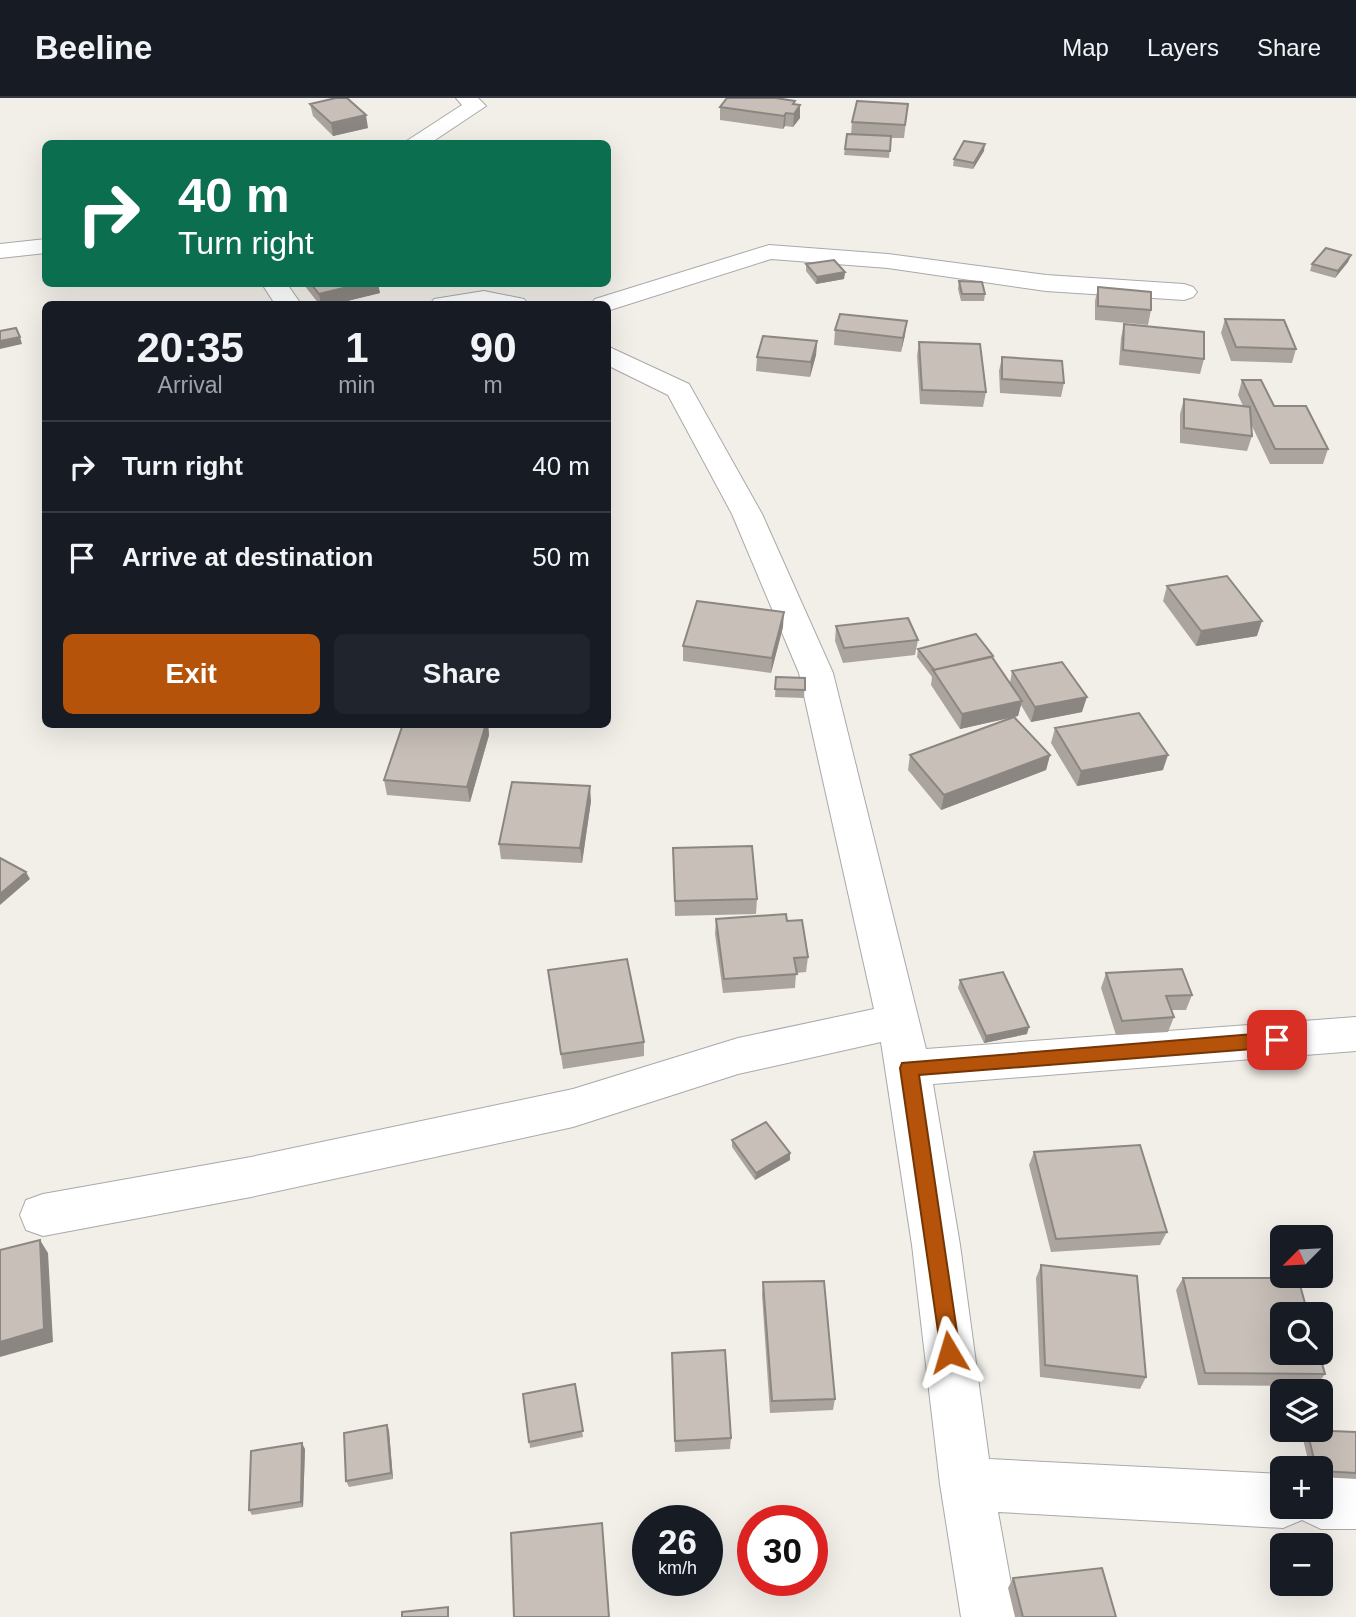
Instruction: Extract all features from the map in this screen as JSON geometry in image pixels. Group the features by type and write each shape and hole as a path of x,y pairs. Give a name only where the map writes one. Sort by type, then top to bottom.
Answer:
{"street":[{"path":"420,140 475,106 466,98"},
{"path":"0,251 42,246"},
{"path":"611,302 769,252 888,261 1046,283 1184,292"},
{"path":"468,301 496,301"},
{"path":"611,356 679,390 747,514 816,673 909,1068 936,1245 966,1484 989,1617"},
{"path":"43,1215 251,1177 573,1108 738,1056 897,1021"},
{"path":"909,1068 1356,1034"},
{"path":"966,1484 1270,1500"},
{"path":"1333,1502 1356,1503"}],"building":[{"path":"347,98 366,115 331,123 310,104"},
{"path":"727,98 776,98 795,101 793,104 800,105 794,114 786,113 784,116 720,107"},
{"path":"857,101 908,104 905,125 852,122"},
{"path":"847,134 891,136 890,151 845,149"},
{"path":"964,141 985,144 974,163 954,159"},
{"path":"1326,248 1351,255 1338,271 1312,264"},
{"path":"834,260 845,272 817,277 806,264"},
{"path":"959,281 982,282 985,294 962,294"},
{"path":"313,287 348,287 319,294"},
{"path":"1098,287 1151,292 1151,310 1098,306"},
{"path":"840,314 907,321 903,338 835,330"},
{"path":"1225,319 1284,320 1296,349 1236,347"},
{"path":"1124,324 1204,332 1204,359 1123,350"},
{"path":"16,328 20,337 0,341 0,331"},
{"path":"763,336 817,341 811,362 757,357"},
{"path":"919,342 980,344 986,392 922,390"},
{"path":"1002,357 1062,361 1064,383 1002,379"},
{"path":"1242,380 1261,380 1274,406 1306,406 1328,449 1275,449"},
{"path":"1184,399 1250,407 1252,436 1184,428"},
{"path":"1227,576 1262,621 1201,631 1167,586"},
{"path":"697,601 784,612 772,658 683,646"},
{"path":"908,618 918,640 844,648 836,626"},
{"path":"976,634 993,656 934,670 918,649"},
{"path":"992,657 1022,701 962,714 933,670"},
{"path":"1062,662 1087,697 1035,707 1012,671"},
{"path":"776,677 805,678 805,690 775,689"},
{"path":"1139,713 1168,755 1081,771 1055,728"},
{"path":"1014,717 1050,755 944,795 910,755"},
{"path":"402,728 485,728 467,787 384,780"},
{"path":"512,782 590,786 580,848 499,844"},
{"path":"752,846 757,899 675,901 673,848"},
{"path":"0,858 26,872 0,894"},
{"path":"786,914 787,921 802,920 808,957 794,958 797,974 724,979 716,919"},
{"path":"627,959 644,1042 561,1054 548,970"},
{"path":"1182,969 1192,995 1166,996 1174,1017 1122,1021 1106,973"},
{"path":"1003,972 1029,1027 986,1036 960,980"},
{"path":"766,1122 790,1153 756,1173 732,1140"},
{"path":"1140,1145 1167,1232 1056,1239 1034,1152"},
{"path":"40,1240 44,1329 0,1342 0,1250"},
{"path":"1041,1265 1137,1276 1146,1377 1045,1365"},
{"path":"1183,1278 1270,1278 1270,1288 1301,1288 1305,1302 1270,1302 1270,1365 1322,1365 1325,1374 1205,1373"},
{"path":"824,1281 835,1399 772,1401 763,1282"},
{"path":"725,1350 731,1438 675,1441 672,1353"},
{"path":"575,1384 583,1431 529,1442 523,1394"},
{"path":"387,1425 391,1473 346,1481 344,1433"},
{"path":"1333,1431 1356,1432 1356,1473 1333,1472 1333,1456 1313,1456 1310,1442 1333,1442"},
{"path":"302,1443 301,1502 249,1510 251,1451"},
{"path":"602,1523 609,1617 514,1617 511,1533"},
{"path":"1102,1568 1116,1617 1023,1617 1013,1578"},
{"path":"448,1607 448,1617 402,1617 402,1612"}],"route":[{"path":"949,1352 909,1068 1277,1040"}]}
